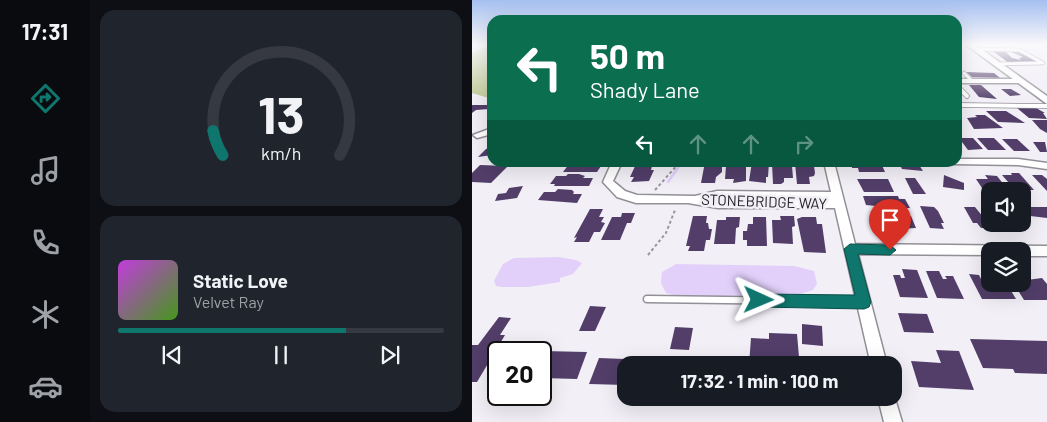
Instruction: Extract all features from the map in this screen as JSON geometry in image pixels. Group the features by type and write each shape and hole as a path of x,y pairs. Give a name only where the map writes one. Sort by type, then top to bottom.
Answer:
{"street":[{"path":"996,64 1046,101"},
{"path":"962,81 1020,81"},
{"path":"474,136 487,132"},
{"path":"962,162 1018,162 1046,166"},
{"name":"STONEBRIDGE WAY","path":"615,167 608,182 621,194 636,199 688,199 718,204 838,200"},
{"path":"830,167 877,356"},
{"path":"850,249 1046,251"},
{"path":"889,406 894,422"}],"lane":[{"path":"996,64 1010,64"},
{"path":"964,73 972,81"},
{"path":"962,91 967,96"},
{"path":"962,105 1046,106"},
{"path":"647,299 864,302"}],"path":[{"path":"650,196 676,167"},
{"path":"648,255 657,247 666,233 678,205"}],"green space":[{"path":"472,64 487,64 487,98 472,93"}],"shaded area":[{"path":"558,257 582,263 573,274 560,278 560,282 528,287 496,286 494,281 503,264 514,258"},
{"path":"676,264 794,266 814,271 817,284 813,290 800,294 683,297 666,293 661,283 662,272"}],"building":[{"path":"966,72 994,73 1000,78 972,77"},
{"path":"969,85 981,85 997,99 979,97"},
{"path":"1001,89 1011,89 1021,95 1010,96"},
{"path":"472,105 487,105 487,109 476,110 472,113"},
{"path":"1017,108 1036,108 1045,113 1043,113 1047,119 1029,118"},
{"path":"986,111 1006,111 1025,123 998,122"},
{"path":"975,115 985,115 1003,128 974,129 967,118 977,117"},
{"path":"1032,120 1047,120 1047,133 1040,129"},
{"path":"962,138 973,138 983,149 968,150 962,142"},
{"path":"977,138 994,138 1006,150 988,150"},
{"path":"1002,139 1017,139 1030,151 1014,151"},
{"path":"1033,142 1045,142 1047,152 1040,152"},
{"path":"486,149 487,156 478,157"},
{"path":"480,165 507,167 491,183 472,182 472,173"},
{"path":"567,167 600,167 597,172 563,172"},
{"path":"635,167 652,167 651,170 654,170 649,181 631,182 634,177 630,177"},
{"path":"704,167 722,167 722,172 716,177 715,183 701,183"},
{"path":"726,167 746,167 746,181 733,183 734,179 725,179"},
{"path":"751,167 769,167 766,183 749,181"},
{"path":"772,167 792,167 793,178 784,178 784,182 781,184 773,184"},
{"path":"795,167 814,167 814,176 809,177 810,184 797,184"},
{"path":"883,167 885,172 859,172 858,168 852,168"},
{"path":"901,167 920,167 923,171 902,169"},
{"path":"1011,173 1019,173 1027,182 1008,182 1002,175 1012,175"},
{"path":"568,174 579,174 585,176 583,178 593,178 589,186 554,186 555,184 550,184 556,176 566,176"},
{"path":"944,175 964,183 964,190 943,187"},
{"path":"985,175 997,176 1002,182 981,182 981,186 976,179 988,179"},
{"path":"1032,175 1042,175 1047,179 1047,191"},
{"path":"905,178 915,178 926,194 913,194"},
{"path":"857,179 888,179 894,192 864,192"},
{"path":"523,186 517,198 495,201 498,194 506,193 509,188"},
{"path":"558,189 572,190 573,194 582,194 577,203 538,200 544,192 555,192"},
{"path":"863,196 898,196 899,199 905,199 910,208 897,208 899,211 877,209 876,206 866,205"},
{"path":"920,206 934,207 944,223 941,223 944,229 930,228"},
{"path":"964,207 975,207 981,214 981,228 977,223 973,223"},
{"path":"1031,207 1047,207 1047,218 1031,216"},
{"path":"590,209 603,209 599,217 604,217 601,222 605,223 600,232 594,232 589,242 574,242 577,237 574,238"},
{"path":"622,213 635,213 631,223 627,223 620,240 601,240 612,217 621,217"},
{"path":"873,215 911,216 916,228 896,229 890,225 876,225"},
{"path":"693,216 707,216 706,223 708,223 709,229 712,229 710,240 706,240 704,251 688,251 690,246 686,246"},
{"path":"780,216 794,216 795,226 792,227 793,244 773,243 772,220 781,220"},
{"path":"726,217 740,217 739,227 736,228 735,244 714,244 717,220 726,220"},
{"path":"753,217 766,217 767,246 747,246 747,240 743,240 743,231 747,231 748,224 753,224"},
{"path":"816,217 817,224 822,224 826,253 804,252 797,219"},
{"path":"902,269 917,270 928,298 900,297 893,275 900,275 901,278 905,278"},
{"path":"926,271 939,271 943,279 947,279 945,276 953,276 964,299 937,298"},
{"path":"969,274 979,275 981,279 981,292 1012,292 1016,299 982,299"},
{"path":"1042,278 1047,284 1047,300 1024,300 1019,292 1031,292 1031,279"},
{"path":"590,306 606,307 595,331 579,331"},
{"path":"898,313 927,314 934,333 904,332"},
{"path":"499,317 511,318 500,335 505,335 501,341 487,341 487,365 477,382 472,382 472,345 478,345"},
{"path":"802,324 822,326 823,346 802,344"},
{"path":"675,327 693,328 689,350 670,349"},
{"path":"769,333 797,334 799,356 750,356 751,338 769,339"},
{"path":"970,339 1047,341 1047,374 1015,373 1013,369 983,368"},
{"path":"936,350 959,351 974,390 919,387 911,361 941,363"},
{"path":"552,351 587,352 577,379 552,378"},
{"path":"599,358 617,359 617,385 589,384"}],"waterway":[{"path":"668,182 678,167"}],"route":[{"path":"759,300 864,302 850,249 890,250"}]}
